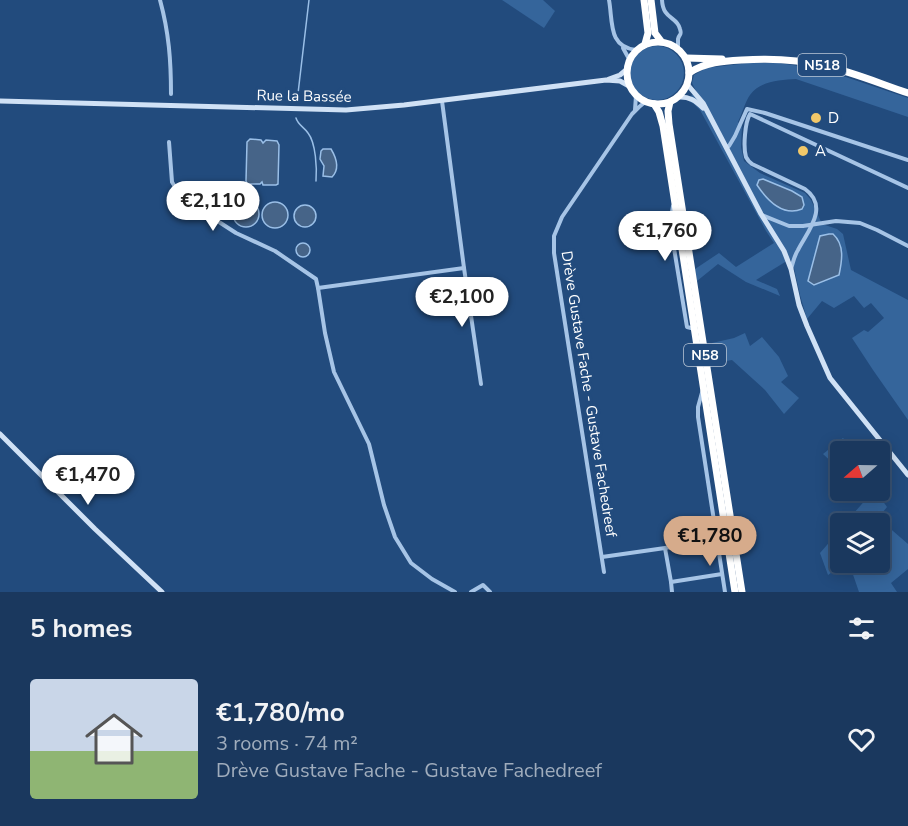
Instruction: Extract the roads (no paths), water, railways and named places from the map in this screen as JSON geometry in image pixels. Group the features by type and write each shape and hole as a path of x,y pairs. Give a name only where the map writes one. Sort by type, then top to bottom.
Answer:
{"highway":[{"path":"644,0 648,33 645,44"},
{"path":"651,0 654,27 661,42"},
{"path":"661,42 671,44 678,49 686,58 689,73 687,84 678,97 670,102 654,104 645,102 636,96 629,86 626,70 629,59 636,50 645,44 661,42"},
{"name":"N518","path":"686,58 731,60"},
{"name":"N518","path":"689,73 703,66 731,60 769,58 836,68 908,93"},
{"name":"N58","path":"670,102 669,124 742,592"},
{"name":"N58","path":"654,104 662,121 735,592"}],"main road":[{"name":"Rue la Bassée","path":"606,80 626,70"},
{"name":"Rue la Bassée","path":"0,101 346,110 606,80 620,81 629,86"},
{"path":"687,84 703,103 761,214 784,251 791,269 799,305 830,378 908,475"},
{"path":"678,97 692,99 706,112"},
{"path":"0,434 162,592"}],"street":[{"path":"160,0 171,56 171,94"},
{"path":"662,0 666,14 680,28 678,49"},
{"path":"610,1 614,36 629,59"},
{"path":"671,44 678,39"},
{"path":"624,49 636,50"},
{"name":"Drève Gustave Fache - Gustave Fachedreef","path":"604,573 554,253 554,236 562,218 635,110 636,96"},
{"path":"442,100 481,384"},
{"name":"Drève Gustave Fache - Gustave Fachedreef","path":"632,114 645,102"},
{"path":"726,147 735,136 747,109 750,112 908,160"},
{"path":"750,112 908,188"},
{"path":"750,112 745,132 748,160 810,193 816,208 813,224 798,250 791,269"},
{"path":"169,142 172,182 182,198 227,228 275,251 316,279 323,327 334,372 369,444 384,505 395,537 411,563 455,592"},
{"path":"761,214 789,226 836,221 860,223 908,246"},
{"path":"318,288 464,268"},
{"path":"703,389 698,417 725,592"},
{"name":"Drève Gustave Fache - Gustave Fachedreef","path":"602,557 716,538"},
{"path":"665,548 672,592"},
{"path":"671,582 722,574"},
{"path":"471,592 483,585 490,592"}],"waterway":[{"path":"297,102 309,0"},
{"path":"296,118 313,143 316,181"}],"place":[{"name":"D","path":"816,118"},
{"name":"A","path":"803,151"}]}
